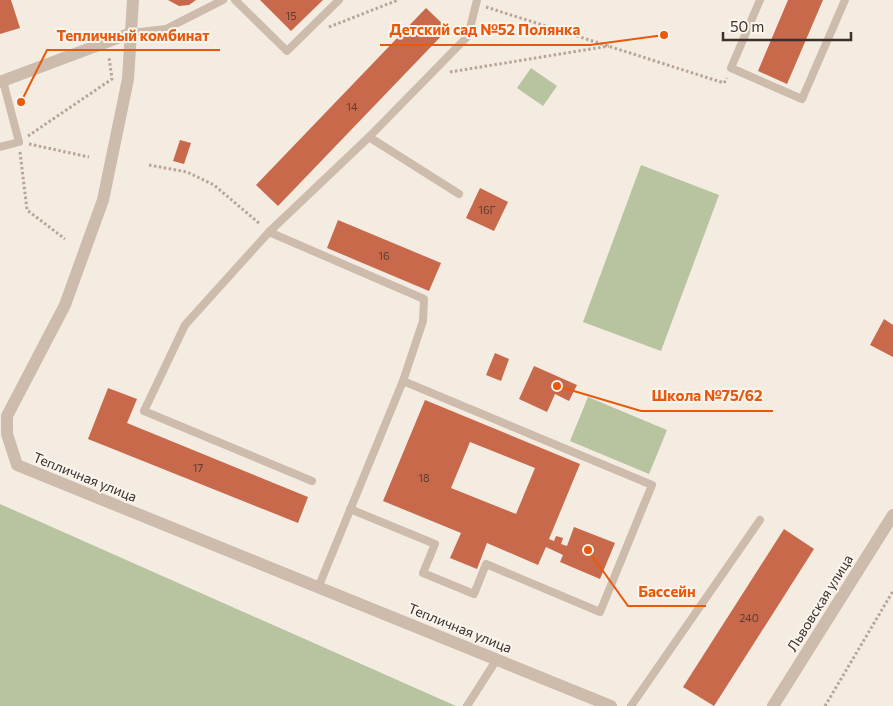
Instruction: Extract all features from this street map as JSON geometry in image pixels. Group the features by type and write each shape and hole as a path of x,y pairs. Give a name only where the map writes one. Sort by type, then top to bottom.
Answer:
{"street":[{"path":"2,82 131,33 133,0"},
{"name":"Тепличная улица","path":"131,33 128,79 103,200 65,305 7,416 7,434 17,465 611,706"},
{"name":"Львовская улица","path":"773,706 893,515"}],"lane":[{"path":"131,33 166,29 223,0"},
{"path":"235,0 287,51 339,0"},
{"path":"760,0 731,68 802,99 845,0"},
{"path":"312,481 144,411 186,325 269,232 369,137 468,36 476,2"},
{"path":"0,147 19,142 2,82"},
{"path":"369,137 459,194"},
{"path":"269,232 424,299 423,321 403,381 318,588"},
{"path":"350,509 435,544 423,573 466,591 474,594 486,564 600,612 652,485 403,381"},
{"path":"632,706 760,520"},
{"path":"467,706 497,659"}],"path":[{"path":"326,28 398,0"},
{"path":"476,2 724,83 731,68"},
{"path":"429,76 610,46"},
{"path":"19,142 112,79 108,56"},
{"path":"19,142 89,157"},
{"path":"19,142 27,210 65,239"},
{"path":"149,165 187,172 214,185 269,232"},
{"path":"825,706 893,591"}],"green space":[{"path":"531,68 557,86 543,106 517,88"},
{"path":"641,165 719,195 661,351 583,322"},
{"path":"588,397 667,430 649,474 570,441"},
{"path":"0,504 456,706 0,706"}],"building":[{"path":"0,0 11,0 20,28 0,34"},
{"path":"168,0 196,0 189,5 179,6"},
{"path":"260,0 323,0 291,31"},
{"path":"788,0 823,0 787,84 758,71"},
{"path":"426,8 448,29 278,206 256,185"},
{"path":"180,140 191,143 184,164 173,161"},
{"path":"480,188 508,202 494,231 466,218"},
{"path":"338,220 441,263 429,291 327,248"},
{"path":"884,319 893,325 893,357 870,345"},
{"path":"495,353 509,359 501,381 486,375"},
{"path":"534,366 577,385 569,401 555,394 547,412 519,399"},
{"path":"108,388 137,399 127,423 308,497 298,523 88,439"},
{"path":"425,400 580,464 549,539 554,541 556,536 563,538 561,544 567,546 574,527 615,543 600,579 560,562 563,555 546,547 538,565 487,543 477,569 450,558 461,533 383,501","holes":["470,442 535,468 516,514 451,488"]},
{"path":"784,529 814,549 714,706 683,687"}],"place":[{"name":"Детский сад №52 Полянка","path":"664,35"},
{"name":"Тепличный комбинат","path":"21,102"},
{"name":"Школа №75/62","path":"557,386"},
{"name":"Бассейн","path":"588,550"}]}
